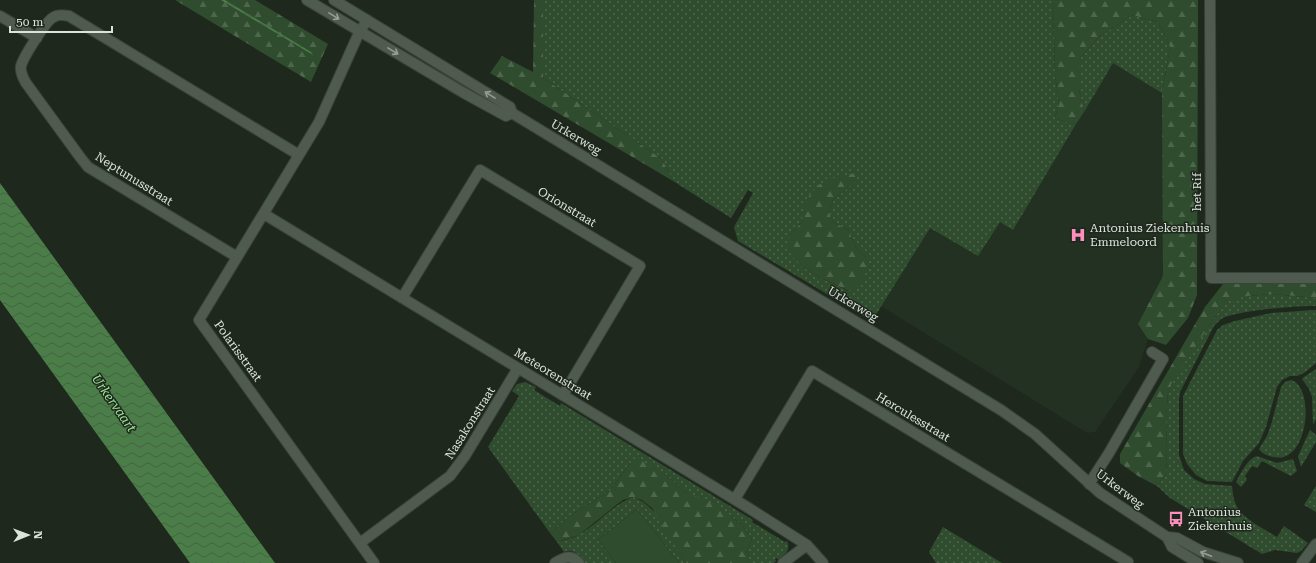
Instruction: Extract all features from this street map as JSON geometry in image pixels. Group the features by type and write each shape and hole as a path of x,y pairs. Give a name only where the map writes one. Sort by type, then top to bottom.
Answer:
{"street":[{"name":"Urkerweg","path":"307,0 493,109 506,116 512,113"},
{"name":"Urkerweg","path":"334,0 510,107 512,113 1001,410 1035,434 1089,484 1122,509 1167,537 1177,538 1203,552 1238,563"},
{"name":"het Rif","path":"1210,0 1211,278 1316,278"},
{"path":"0,16 37,38"},
{"name":"Neptunusstraat","path":"237,257 86,165 22,76 22,64 37,38 45,25 54,16 69,16 299,155"},
{"path":"360,32 367,20"},
{"name":"Polarisstraat","path":"360,32 319,122 199,320 374,563"},
{"name":"Orionstraat","path":"402,298 480,170 640,266 563,395"},
{"name":"Meteorenstraat","path":"264,214 735,499 807,545 823,563"},
{"path":"1089,484 1109,453 1163,359 1152,352"},
{"name":"Nasakonstraat","path":"360,543 450,476 466,456 518,368"},
{"name":"Herculesstraat","path":"735,499 812,371 1128,562 1127,563"},
{"name":"Urkerweg","path":"1167,537 1172,547 1198,563"},
{"path":"1302,563 1316,544"},
{"path":"783,563 807,545"},
{"path":"559,560 572,557 579,563"}],"shaded area":[{"name":"Antonius Ziekenhuis Emmeloord","path":"1112,52 1170,90 1168,276 1139,367 1095,432 1087,433 874,302 932,221 977,249"}],"green space":[{"path":"175,0 255,0 328,44 311,82"},
{"path":"534,0 543,0 543,78 662,159 673,181 490,73 502,56 533,72"},
{"path":"543,0 1053,0 1055,75 1059,103 1055,118 1076,124 1013,230 1000,222 978,256 930,228 872,321 738,241 734,227 753,193 748,190 731,218 673,181 662,159 543,78","holes":["856,181 833,200 829,213 833,222 848,230 856,247 867,258 848,291 815,275 796,262 790,235 801,223"]},
{"path":"1053,0 1198,0 1197,295 1188,318 1166,345 1148,339 1138,324 1163,276 1162,93 1170,47 1158,22 1132,15 1100,36 1079,59 1079,89 1084,112 1076,124 1055,118 1059,103 1055,75"},
{"path":"1132,15 1158,22 1170,47 1162,93 1113,63 1084,112 1079,89 1079,59 1100,36"},
{"path":"856,173 856,181 833,200 829,213 833,222 848,230 856,247 867,258 864,278 858,285 849,291 815,275 796,262 787,248 790,235 801,223 806,200 818,185 837,177"},
{"path":"1223,284 1316,284 1316,298 1272,294 1248,296 1230,300 1217,314 1172,382 1168,392 1166,420 1166,474 1157,486 1138,476 1120,463 1120,454 1205,307"},
{"path":"1272,294 1316,298 1316,306 1239,313 1221,319 1214,326 1180,392 1179,455 1184,470 1194,479 1205,484 1232,486 1236,505 1243,515 1252,522 1277,537 1284,526 1308,543 1301,551 1297,553 1275,550 1262,554 1170,498 1157,486 1166,474 1166,420 1168,392 1171,382 1217,314 1230,299"},
{"path":"1316,310 1316,363 1304,373 1297,376 1290,376 1282,380 1277,387 1266,427 1259,443 1243,461 1232,482 1207,481 1196,475 1187,464 1183,454 1183,396 1217,330 1223,325 1235,321 1271,313"},
{"path":"1316,369 1316,419 1313,425 1312,397 1309,389 1302,379"},
{"path":"1291,380 1299,386 1304,396 1306,410 1305,424 1301,438 1295,449 1286,456 1274,457 1263,453 1259,449 1267,436 1271,425 1281,387 1285,382"},
{"path":"525,382 536,387 534,390 560,406 561,403 753,520 752,522 785,542 787,541 787,552 778,560 777,558 775,559 776,561 774,563 749,563 747,552 752,539 743,526 731,516 685,492 664,473 630,463 610,491 570,516 550,533 488,447 519,396 512,391 517,384"},
{"path":"1310,430 1316,435 1316,442 1301,467 1298,456"},
{"path":"1257,456 1277,463 1293,459 1297,471 1291,476 1262,461 1257,468 1252,466 1245,476 1247,480 1241,487 1236,482 1247,463"},
{"path":"637,458 664,473 685,492 713,504 743,526 752,539 747,552 749,563 687,563 684,561 652,508 642,500 633,497 623,500 579,535 557,542 550,533 570,516 610,491 630,463"},
{"path":"1316,486 1316,512 1304,505"},
{"path":"633,497 642,501 657,515 669,533 684,561 687,563 679,563 637,509 598,540 616,563 584,563 578,555 573,552 564,552 557,542 572,538 587,530 612,509 625,500"},
{"path":"637,509 679,563 616,563 598,540"},
{"path":"943,527 1002,563 936,563 929,552"}],"water":[{"path":"221,0 225,0 311,52 313,55"},
{"name":"Urkervaart","path":"0,183 275,563 190,563 0,300"}],"place":[{"name":"Antonius Ziekenhuis Emmeloord","path":"1078,235"},
{"name":"Antonius Ziekenhuis","path":"1176,519"}]}
